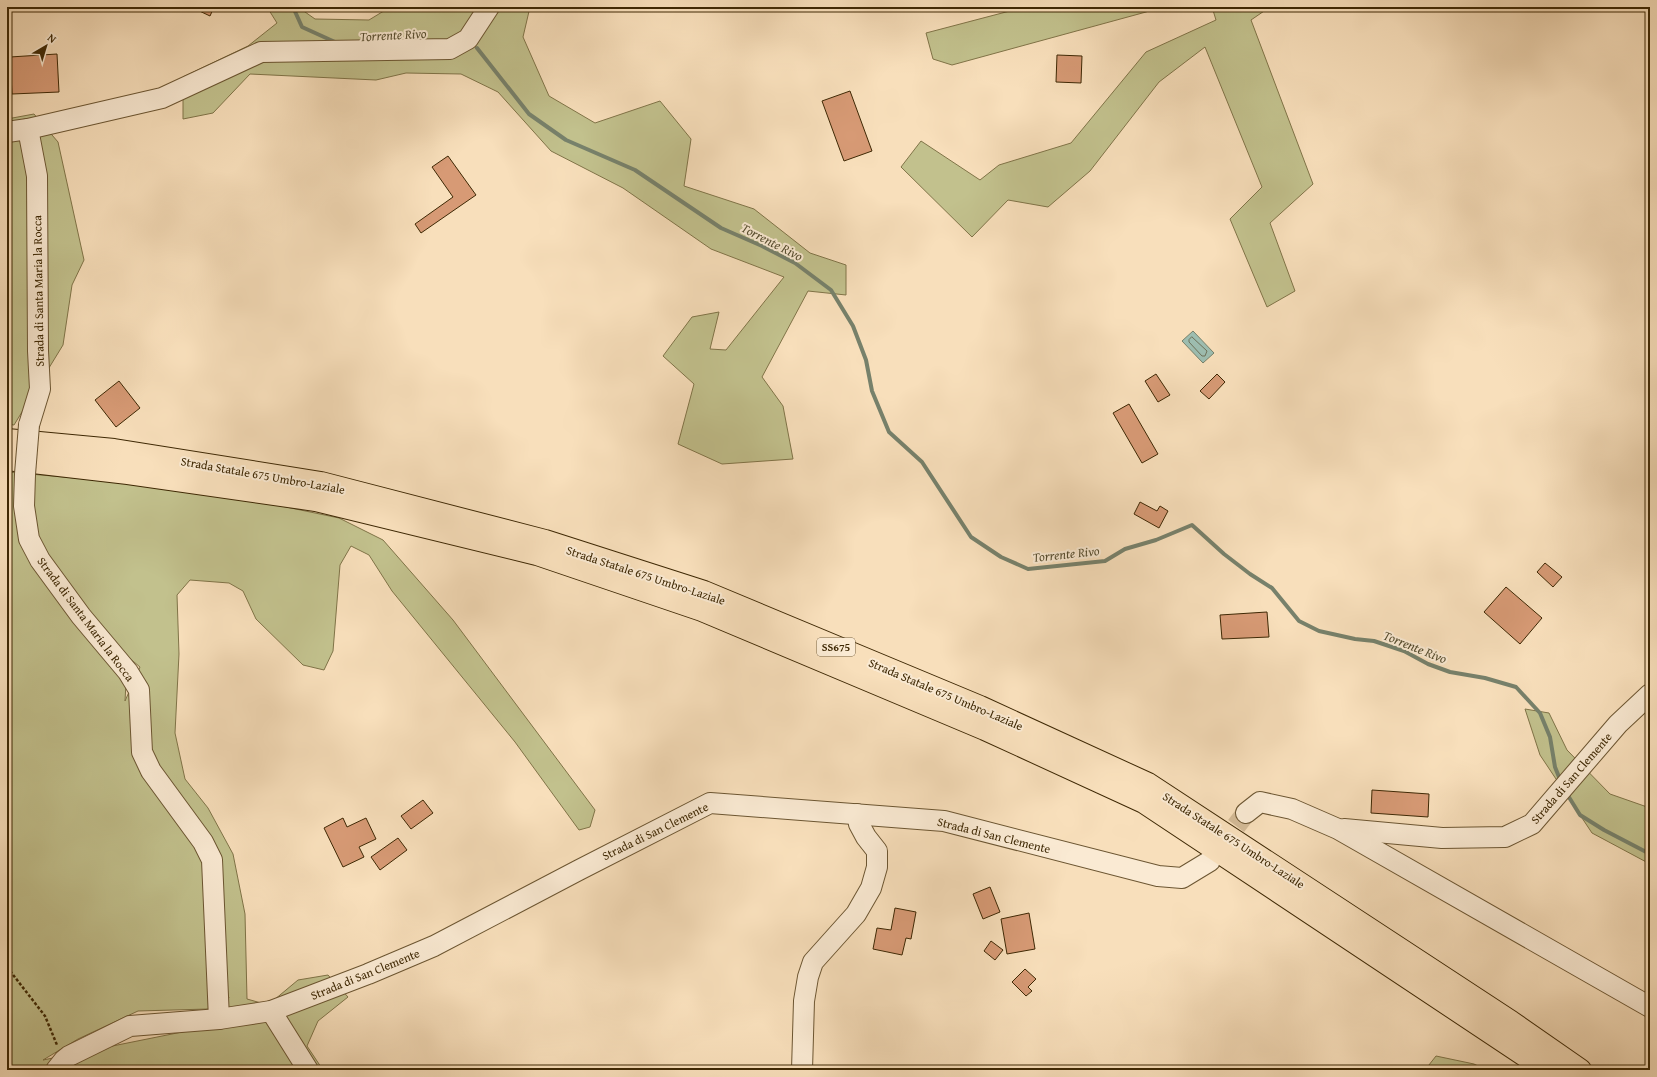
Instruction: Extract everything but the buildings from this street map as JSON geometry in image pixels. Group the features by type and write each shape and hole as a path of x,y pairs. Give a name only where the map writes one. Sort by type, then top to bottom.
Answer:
{"highway":[{"name":"Strada Statale 675 Umbro-Laziale","path":"7,440 114,450 321,483 545,541 704,592 980,707 1148,784 1511,1022 1580,1070"},
{"name":"Strada Statale 675 Umbro-Laziale","path":"7,459 128,473 316,500 537,554 702,610 985,729 1144,802 1547,1070"}],"street":[{"path":"7,132 28,129 162,98 261,52 450,49 468,39 488,7"},
{"name":"Strada di Santa Maria la Rocca","path":"28,129 37,176 38,351 40,389 29,426 25,474 24,506 29,538 40,560 82,616 128,672 139,690 142,752 151,771 203,842 212,860 218,1019"},
{"name":"Strada di San Clemente","path":"1338,829 1442,838 1505,838 1532,824 1618,724 1650,694"},
{"name":"Strada di San Clemente","path":"1246,813 1260,802 1292,809 1338,829 1650,1007"},
{"name":"Strada di San Clemente","path":"60,1065 130,1026 218,1019 271,1011 368,974 434,946 710,803 944,821 1158,876 1182,878 1210,861"},
{"path":"802,1070 804,1001 808,977 813,962 856,914 872,888 877,867 877,852 859,824 857,814"},
{"path":"271,1011 308,1070"}],"path":[{"path":"7,967 45,1016 60,1065"}],"shaded area":[{"path":"267,7 298,7 315,19 369,20 387,9 385,7 530,7 523,37 549,96 595,123 660,101 691,139 684,186 754,209 810,253 846,265 846,295 808,291 762,377 783,406 793,459 722,464 678,444 694,384 663,356 692,317 719,312 710,349 726,350 784,277 711,249 623,188 551,151 498,92 461,74 406,73 376,80 250,74 213,113 183,119 183,77 248,46 277,23"},
{"path":"1025,7 1159,7 1146,12 952,65 933,59 926,33"},
{"path":"1212,7 1270,7 1251,20 1313,184 1270,223 1295,291 1267,307 1230,219 1262,187 1205,47 1159,82 1090,171 1048,207 1008,200 972,237 901,167 921,141 980,180 999,165 1071,143 1146,52 1216,20"},
{"path":"34,114 58,142 84,260 72,285 63,345 14,425 7,424 7,255 9,246 7,220 7,119"},
{"path":"7,472 109,481 238,497 339,518 383,540 453,620 595,810 590,827 579,830 515,742 392,591 369,555 351,546 340,565 333,651 324,670 303,665 256,619 243,591 229,583 190,580 177,595 179,654 175,733 185,779 208,808 233,854 245,914 247,999 268,1005 298,980 328,975 348,997 318,1021 307,1046 323,1070 7,1070","holes":["116,647 140,667 125,701 126,683","229,997 219,1027 187,1031 43,1060 78,1039 138,1011 208,1009"]},
{"path":"1525,709 1549,713 1567,750 1610,794 1650,808 1650,864 1592,833 1540,755"},
{"path":"1436,1056 1474,1064 1486,1070 1425,1070"}],"water":[{"path":"1193,331 1214,353 1203,363 1182,341"}],"waterway":[{"name":"Torrente Rivo","path":"293,7 302,27 335,42"},
{"name":"Torrente Rivo","path":"477,48 529,114 566,140 635,170 721,228 762,246 795,263 831,290 853,326 866,360 872,391 889,432 922,462 971,537 1001,557 1028,569 1105,561 1125,549 1156,540 1192,525 1224,554 1250,574 1272,588 1299,621 1319,631 1355,639 1374,641 1404,651 1428,664 1450,672 1485,678 1516,687 1540,713 1550,737 1555,767 1561,782"},
{"name":"Torrente Rivo","path":"1567,794 1580,815 1604,830 1650,854"}],"tunnel":[{"path":"1218,850 1246,813"}]}
